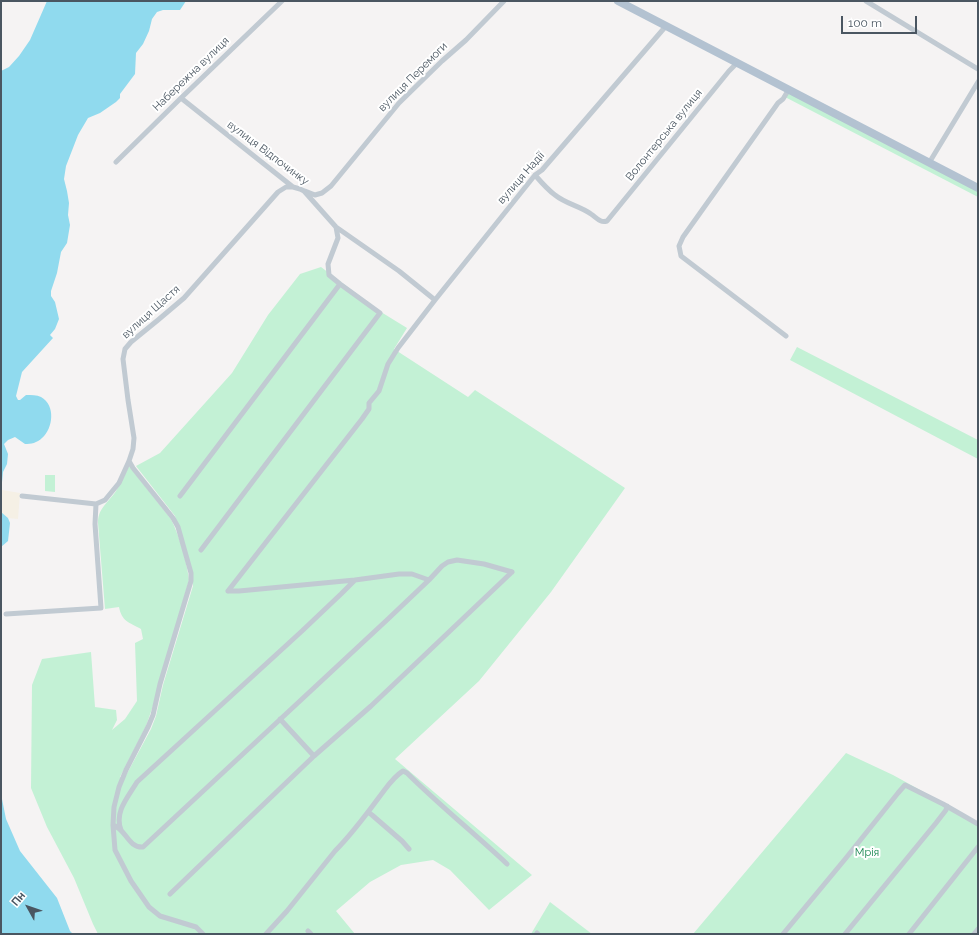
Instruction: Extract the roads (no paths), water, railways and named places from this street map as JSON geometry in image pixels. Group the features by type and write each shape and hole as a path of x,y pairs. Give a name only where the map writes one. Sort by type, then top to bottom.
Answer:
{"main road":[{"path":"618,1 978,188"}],"street":[{"name":"Набережна вулиця","path":"116,162 282,1"},
{"name":"вулиця Перемоги","path":"304,191 315,195 331,186 399,103 466,40 504,1"},
{"path":"866,1 978,69"},
{"name":"вулиця Надії","path":"354,580 228,591 362,419 369,409 369,403 379,391 388,364 398,348 435,300 535,175 542,170 666,26"},
{"name":"Волонтерська вулиця","path":"535,175 554,195 566,203 584,210 600,221 607,221 737,63"},
{"path":"929,163 978,82"},
{"path":"786,336 681,256 679,246 683,237 778,103 783,99 788,89"},
{"name":"вулиця Відпочинку","path":"181,98 293,187 304,191 336,227 399,271 435,300"},
{"name":"вулиця Щастя","path":"96,504 105,500 119,483 130,461 133,449 134,438 123,359 125,350 131,342 184,298 278,192 286,187 293,187"},
{"path":"201,550 380,313 329,275 328,264 338,238 336,227"},
{"path":"180,496 340,284"},
{"path":"130,461 133,468 176,522 191,573 191,581 160,684 153,716 119,787 114,806 112,825 114,850 131,881 149,907 160,916 196,927 203,934"},
{"path":"6,614 101,608 95,524 96,504 22,496"},
{"path":"112,825 116,826 122,831 132,844 138,847 143,847 448,562 457,560 484,564 512,572 371,706 314,756 170,894"},
{"path":"122,831 119,824 122,806 137,782 302,631 354,580 399,574 412,574 429,580"},
{"path":"280,719 314,756"},
{"path":"266,934 287,911 368,812 388,785 398,774 403,771 507,864"},
{"path":"783,934 905,785 947,806 978,824"},
{"path":"845,934 936,824 946,810 947,806"},
{"path":"368,812 409,849"},
{"path":"909,934 978,847"},
{"path":"974,934 978,929"}],"water":[{"path":"47,1 186,1 180,10 163,10 157,12 152,19 149,31 143,44 136,53 135,74 116,102 100,113 88,118 78,135 66,166 64,179 69,203 68,215 70,225 67,243 61,252 57,273 51,291 51,296 55,302 59,319 55,329 50,335 53,338 22,372 16,396 18,400 20,400 26,395 36,395 46,401 51,411 49,429 40,440 36,442 25,444 15,437 8,440 4,444 8,454 7,464 3,472 1,493 1,71 9,67 30,40"},
{"path":"1,512 8,518 10,523 8,541 1,547"},
{"path":"1,794 6,819 20,851 57,898 70,931 73,934 1,934"}],"park label":[{"name":"Мрія","path":"867,853"}]}
